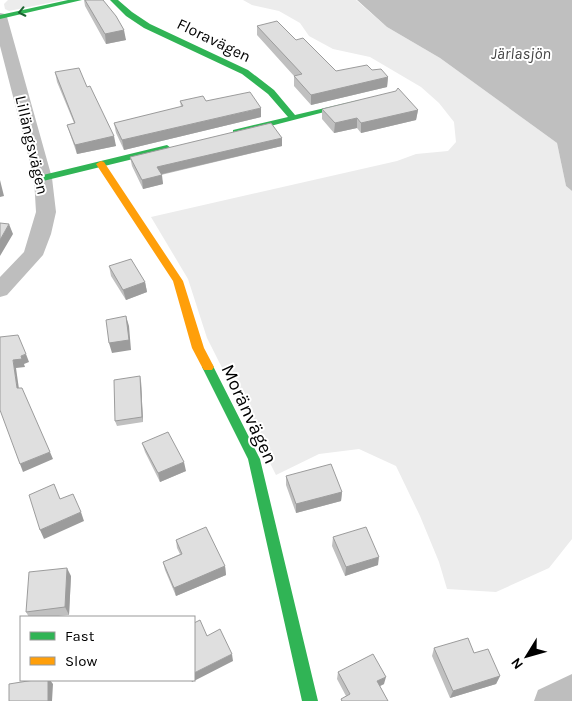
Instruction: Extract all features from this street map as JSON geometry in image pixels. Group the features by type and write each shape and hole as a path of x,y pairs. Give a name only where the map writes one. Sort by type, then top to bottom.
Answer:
{"street":[{"path":"0,17 78,0"},
{"name":"Floravägen","path":"114,0 126,14 145,26 237,68 262,83 281,102 293,118"},
{"name":"Lillängsvägen","path":"0,17 42,178 46,212 41,234 33,255 0,290"},
{"path":"220,136 368,100"},
{"path":"42,178 182,145"},
{"name":"Moränvägen","path":"101,164 178,281 198,348 254,459 310,701"},
{"path":"549,701 572,689"}],"shaded area":[{"path":"8,0 63,0 9,11 5,9 4,4"},
{"path":"243,0 356,0 387,27 440,58 557,143 566,186 572,191 572,539 549,568 496,592 447,589 439,562 420,516 396,466 359,449 319,454 276,475 207,338 188,279 151,217 397,161 416,154 448,151 456,142 454,122 439,103 421,87 370,57 333,49 309,36 300,23 279,11 252,5"}],"water":[{"name":"Järlasjön","path":"357,0 572,0 572,191 566,186 557,143 440,58 387,27"}],"building":[{"path":"85,0 103,0 124,30 105,34"},
{"path":"277,21 296,40 303,38 336,71 367,65 372,70 381,69 388,77 311,95 294,76 302,74 257,26"},
{"path":"79,68 87,87 90,86 114,136 75,145 67,125 75,123 55,72"},
{"path":"398,88 418,110 361,123 357,118 335,123 322,109 396,91"},
{"path":"250,92 261,108 122,140 114,123 183,106 180,101 203,96 206,101"},
{"path":"271,123 282,138 157,167 162,175 142,180 130,157"},
{"path":"0,223 9,224 0,240"},
{"path":"131,259 145,282 123,290 109,266"},
{"path":"126,316 129,340 109,343 106,320"},
{"path":"18,335 26,354 21,356 22,359 13,360 17,388 22,388 50,452 20,464 0,410 0,337"},
{"path":"140,376 142,417 115,421 114,380"},
{"path":"168,432 184,462 158,473 142,443"},
{"path":"331,464 342,492 296,504 286,476"},
{"path":"54,484 60,499 73,494 81,512 40,530 29,495"},
{"path":"206,527 225,566 174,588 163,562 182,554 176,540"},
{"path":"366,527 379,557 346,567 333,537"},
{"path":"67,568 65,607 26,612 29,572"},
{"path":"200,620 207,636 220,629 232,654 195,672 195,622"},
{"path":"468,638 474,653 488,649 500,676 453,691 434,648"},
{"path":"373,654 386,677 377,681 388,701 342,701 341,699 350,694 338,672"},
{"path":"28,681 48,681 48,701 9,701 9,684"}],"traffic: fast":[{"path":"0,17 78,0"},
{"path":"114,0 129,14 147,26 245,72 271,92 293,118"},
{"path":"236,132 359,102"},
{"path":"43,178 167,148"},
{"path":"208,367 254,459 310,701"}],"traffic: slow":[{"path":"101,164 178,281 198,348 208,367"}]}
